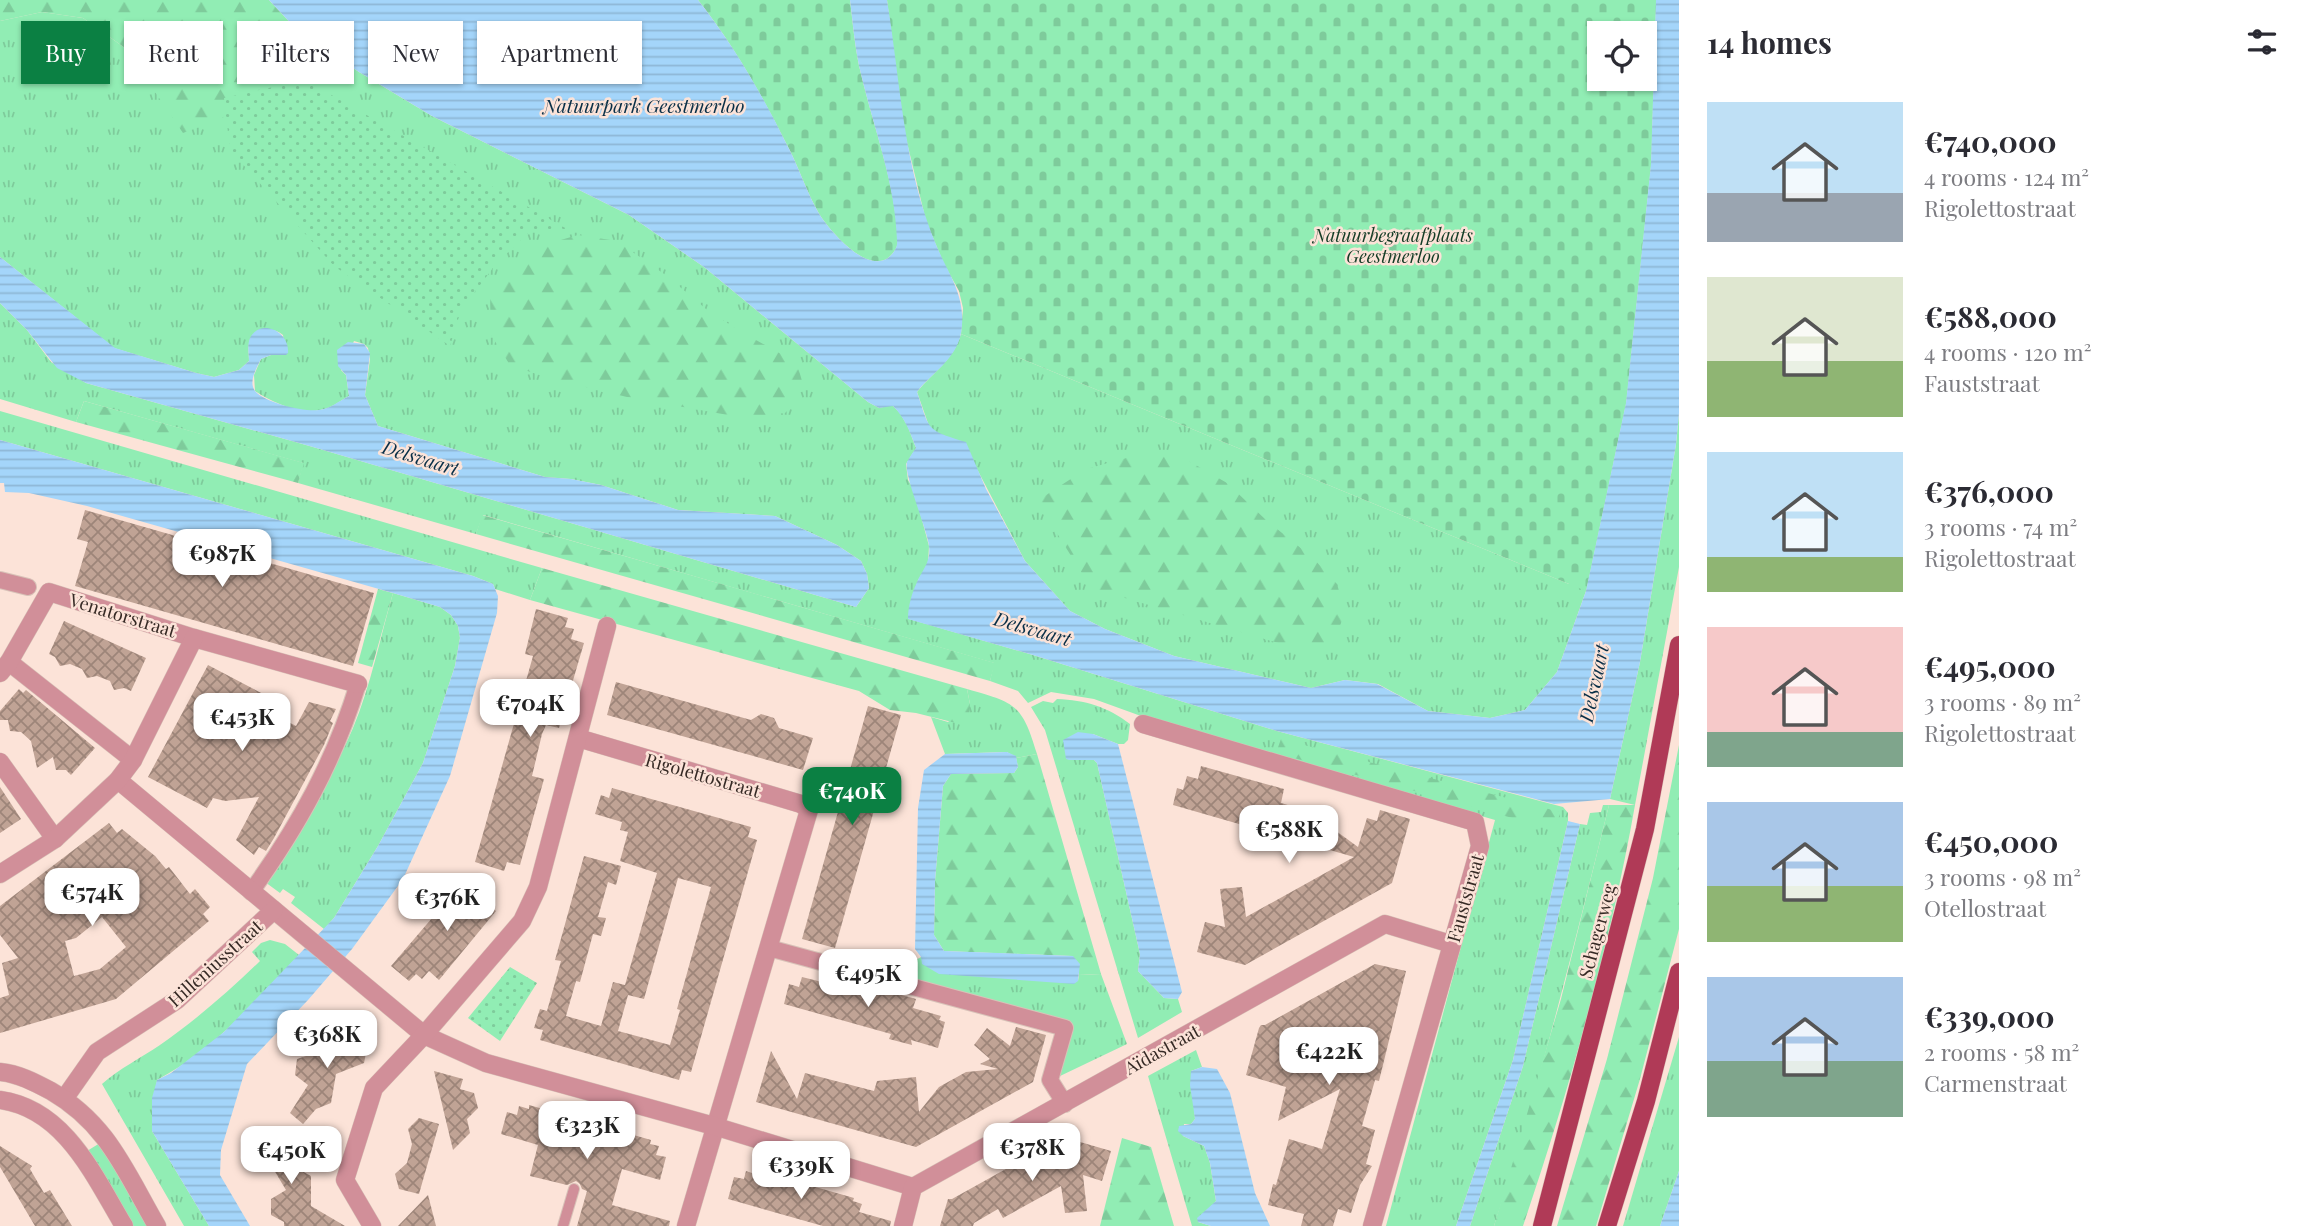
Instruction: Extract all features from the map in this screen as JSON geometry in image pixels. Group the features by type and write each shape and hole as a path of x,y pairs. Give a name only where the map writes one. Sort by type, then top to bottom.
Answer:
{"main road":[{"name":"Schagerweg","path":"1542,1226 1645,829 1679,645"},
{"path":"1607,1226 1646,1101 1679,972"}],"street":[{"path":"0,580 28,587"},
{"name":"Venatorstraat","path":"133,761 5,668 49,592 194,638 358,684"},
{"path":"372,1226 345,1180 373,1088 424,1035 522,920 538,887 607,626"},
{"name":"Venatorstraat","path":"0,874 55,838 118,780 133,761 194,638"},
{"name":"Hilleniusstraat","path":"251,892 287,842 320,783 348,718 358,684"},
{"name":"Fauststraat","path":"1143,724 1475,822 1480,846 1372,1226"},
{"name":"Rigolettostraat","path":"578,738 801,804 809,810 686,1226"},
{"path":"0,762 55,838"},
{"path":"118,780 424,1035 486,1063 715,1126 913,1187 903,1226"},
{"name":"Hilleniusstraat","path":"51,1123 64,1099 97,1052 177,1000 274,910"},
{"name":"Aïdastraat","path":"913,1187 1385,924 1451,944"},
{"path":"769,948 1065,1028 1050,1080 1065,1104"},
{"path":"0,1072 30,1080 64,1099 87,1117 104,1136 157,1226"},
{"path":"0,1100 27,1108 51,1123 78,1150 124,1226"}],"lane":[{"path":"28,587 49,592"},
{"path":"563,1226 574,1189"}],"green space":[{"path":"0,0 269,0 289,21 237,21 237,84 265,84 226,116 183,133 150,84 223,84 223,21 124,21 124,47 110,37 110,21 87,21 83,18 42,12 0,21"},
{"path":"698,0 850,0 859,65 893,197 898,243 888,258 880,261 862,257 844,243 824,221 757,89 735,52"},
{"name":"Natuurbegraafplaats Geestmerloo","path":"887,0 1656,0 1655,21 1587,21 1587,91 1653,91 1651,164 1626,403 1586,591 961,334 963,308 959,291 926,221 903,126"},
{"path":"1631,0 1656,0 1655,21 1640,21"},
{"path":"42,12 83,18 87,21 21,21 21,84 110,84 110,37 124,47 124,84 223,84 223,65 237,65 237,84 354,84 354,69 368,77 368,84 379,84 432,116 629,215 704,267 868,402 879,408 892,405 900,413 916,448 906,464 908,480 914,490 929,546 928,565 918,580 909,619 1277,731 1563,807 1568,813 1568,821 1513,1060 1456,1226 1386,1226 1495,820 1152,720 1094,699 1051,692 1028,703 1018,691 990,681 994,663 483,515 476,534 298,483 303,463 84,401 76,422 0,399 0,303 27,330 51,362 86,383 856,607 869,588 861,561 837,545 775,516 678,510 601,485 545,477 378,426 365,395 370,359 368,348 364,344 354,341 341,370 346,375 349,396 330,407 311,411 281,405 255,391 254,375 261,359 271,355 285,355 283,335 275,331 257,331 249,343 249,361 239,370 214,377 114,348 0,257 0,21"},
{"path":"287,84 312,84 567,229 529,232 496,264 461,310 450,346 334,266 230,150 224,98"},
{"path":"1643,91 1653,91 1651,164 1626,403 1586,591 1557,672 1525,710 1490,718 1428,711 1378,684 1345,680 1311,688 1174,656 1105,629 1070,611 1025,561 978,471 929,426 917,392 948,359 961,334 1569,584"},
{"path":"578,235 617,241 667,276 706,309 783,355 798,367 802,381 794,404 785,413 745,418 627,397 548,378 510,365 491,335 490,292 526,250"},
{"path":"84,401 304,463 298,483 76,422"},
{"path":"0,411 542,568 530,600 495,589 493,584 473,576 0,440"},
{"path":"1679,413 1679,567 1635,805 1610,799 1640,662"},
{"path":"1156,450 1180,456 1227,483 1266,520 1313,558 1337,584 1345,612 1333,645 1292,647 1091,588 1037,501 1086,469"},
{"path":"482,515 995,663 990,681 476,534"},
{"path":"542,568 967,689 969,717 960,724 916,713 890,710 859,691 530,600"},
{"path":"378,589 393,593 372,667 358,663"},
{"path":"393,593 440,607 451,615 458,626 460,638 455,666 423,763 378,846 334,918 324,929 291,903 295,897 283,889 280,893 265,882 323,787 353,728"},
{"path":"967,689 996,698 1015,708 1027,725 1037,754 1016,758 1007,752 945,754 931,717 948,722 970,704"},
{"path":"1057,699 1096,706 1130,724 1128,740 1124,744 1093,734 1069,760 1094,760 1097,763 1140,954 1138,971 1164,998 1178,999 1182,1012 1138,1038 1045,730 1031,707 1043,701 1053,703"},
{"path":"1281,739 1560,812 1556,830 1276,753"},
{"path":"1679,745 1679,929 1640,1079 1596,1226 1557,1226 1607,1059 1653,878"},
{"path":"1037,754 1101,974 1079,975 1079,964 1072,956 944,951 934,935 935,881 943,786 951,774 1014,773 1018,767 1016,758"},
{"path":"1603,805 1609,805 1555,1017 1494,1226 1470,1226 1523,1066 1580,824 1587,825 1590,813 1601,812"},
{"path":"1609,805 1635,805 1587,1018 1523,1226 1494,1226 1561,999"},
{"path":"270,940 285,944 299,955 215,1040 157,1080 152,1131 209,1226 184,1226 102,1084 153,1050 212,1005 260,961 252,952 261,943"},
{"path":"921,957 1078,981 1079,975 1101,974 1127,1044 1058,1077 1070,1026 891,974"},
{"path":"510,967 537,983 500,1041 468,1018"},
{"path":"1679,1037 1679,1171 1660,1226 1623,1226"},
{"path":"1196,1050 1202,1067 1191,1071 1195,1119 1191,1124 1184,1124 1183,1136 1204,1146 1210,1163 1216,1201 1198,1222 1211,1226 1192,1226 1148,1076"},
{"path":"1122,1138 1151,1147 1174,1226 1100,1226"},
{"path":"100,1143 149,1226 132,1226 87,1151"}],"water":[{"name":"Natuurpark Geestmerloo","path":"269,0 698,0 757,88 824,221 853,251 862,257 880,261 888,258 896,247 895,218 888,176 859,65 850,0 887,0 904,125 917,186 926,217 962,309 961,333 954,351 917,392 931,427 943,435 966,442 986,489 1025,561 1070,611 1105,629 1174,656 1311,688 1345,680 1377,684 1428,711 1490,718 1525,710 1557,672 1586,591 1626,403 1651,164 1653,91 1657,91 1656,0 1679,0 1679,413 1640,662 1610,799 1554,804 1277,731 908,619 913,591 928,561 929,546 907,468 907,462 916,448 904,420 893,406 879,408 868,402 704,267 629,215 432,116 379,84 463,84 463,21 368,21 368,77 354,69 354,21 289,21"},
{"name":"Delsvaart","path":"0,257 115,348 196,373 214,377 239,370 249,361 249,341 255,332 267,328 274,330 284,339 288,353 261,359 252,383 260,395 285,406 319,410 349,396 346,375 338,366 337,350 348,342 364,344 370,353 365,395 378,426 545,477 601,485 678,510 775,516 837,545 861,561 869,588 856,607 86,383 57,368 27,330 0,303"},
{"path":"0,440 473,576 493,584 498,596 497,613 450,776 403,879 352,949 247,1064 221,1150 220,1175 250,1226 209,1226 152,1131 152,1098 157,1080 171,1073 224,1032 334,918 378,846 423,763 455,666 460,638 458,626 451,615 440,607 393,593 87,506 29,493 5,492 4,483 0,483"},
{"path":"1078,732 1093,734 1118,744 1182,992 1178,999 1164,998 1138,971 1140,954 1097,763 1094,760 1066,759 1063,740"},
{"path":"1007,752 1016,756 1018,767 1014,773 951,774 943,786 935,881 934,935 944,951 1073,956 1080,964 1078,981 1074,984 939,974 922,964 915,949 918,808 924,770 945,754"},
{"path":"1568,821 1580,824 1523,1066 1470,1226 1456,1226 1513,1060"},
{"path":"1202,1067 1217,1069 1230,1093 1255,1193 1270,1226 1211,1226 1198,1222 1197,1218 1216,1201 1210,1163 1204,1146 1178,1131 1179,1126 1191,1124 1195,1119 1190,1085 1191,1071"},
{"path":"1679,1171 1679,1226 1660,1226"}],"building":[{"path":"85,510 374,593 353,666 75,586 88,542 77,539"},
{"path":"536,609 568,618 565,627 574,629 571,639 584,643 559,728 546,725 542,734 532,776 544,779 520,865 507,862 504,871 475,862 533,656 525,654"},
{"path":"64,621 146,658 131,691 124,688 114,690 110,681 97,676 87,678 82,669 70,664 60,666 55,657 49,654"},
{"path":"208,665 267,696 261,707 296,726 309,702 336,709 324,745 274,838 266,851 259,847 254,855 236,840 259,797 225,801 213,798 207,808 148,777"},
{"path":"616,682 751,720 761,714 774,718 779,728 813,738 803,770 607,715"},
{"path":"19,689 23,693 26,690 95,748 71,775 66,770 56,770 53,757 37,768 31,741 21,732 10,731 8,720 0,720 0,711"},
{"path":"868,706 901,715 835,948 802,939"},
{"path":"1201,766 1284,789 1281,803 1308,811 1305,821 1332,828 1358,847 1367,818 1377,821 1380,810 1410,819 1392,883 1245,965 1197,952 1205,922 1225,927 1220,889 1242,887 1246,917 1354,857 1173,805 1177,788 1183,790 1187,776 1198,779"},
{"path":"0,787 21,819 0,833"},
{"path":"612,788 751,827 748,837 757,840 691,1072 682,1070 679,1080 540,1040 543,1030 534,1028 540,1009 547,1011 561,961 555,960 584,856 621,866 616,885 608,882 598,917 606,918 601,936 593,934 580,982 576,981 566,1016 601,1026 613,982 625,985 657,873 620,861 628,832 620,830 622,822 595,814 601,795 609,798","holes":["678,878 711,887 677,1009 680,1010 670,1045 618,1031 628,995 644,999"]},
{"path":"109,823 117,833 122,829 155,856 166,869 169,867 190,894 195,889 210,907 203,914 209,921 116,999 0,1033 0,998 9,995 2,963 18,958 0,935 0,906","holes":["102,917 126,947 100,969 74,976 65,941 76,938"]},
{"path":"468,876 492,895 485,903 496,911 439,980 429,971 422,979 416,974 409,981 391,966"},
{"path":"1375,964 1406,971 1379,1081 1375,1080 1362,1126 1375,1130 1366,1164 1372,1166 1360,1185 1351,1213 1338,1209 1333,1226 1301,1226 1304,1214 1268,1205 1273,1184 1276,1185 1289,1139 1322,1149 1340,1089 1278,1121 1286,1087 1246,1075 1259,1028"},
{"path":"832,976 916,999 913,1008 941,1016 939,1020 945,1022 938,1048 911,1040 912,1045 889,1039 891,1034 784,1004 789,984 799,987 802,977 830,984"},
{"path":"1016,1027 1046,1035 1033,1082 916,1147 756,1102 771,1051 797,1099 805,1073 874,1091 877,1081 916,1077 919,1112 939,1087 966,1072 998,1069 980,1064 990,1059 974,1045 987,1028 1010,1046"},
{"path":"358,1028 373,1041 367,1048 364,1063 336,1074 331,1103 316,1109 303,1124 290,1113 308,1085 295,1075 297,1059 312,1054 314,1039 329,1034 343,1046"},
{"path":"434,1071 463,1079 460,1089 474,1093 478,1108 467,1119 470,1133 453,1150"},
{"path":"529,1105 651,1140 650,1144 659,1146 656,1155 666,1157 660,1180 622,1169 612,1205 670,1221 669,1226 577,1226 587,1191 576,1181 567,1185 530,1176 538,1145 501,1134 507,1112 517,1115 519,1106 529,1109"},
{"path":"419,1118 439,1124 419,1194 399,1189 395,1174 407,1163 412,1144 408,1129"},
{"path":"271,1126 300,1170 311,1176 311,1206 345,1226 284,1226 284,1222 271,1215 271,1199 286,1190 268,1160 259,1157 255,1141"},
{"path":"1063,1137 1111,1151 1102,1181 1083,1175 1087,1211 1065,1213 1061,1186 1003,1218 998,1209 973,1226 940,1226 948,1199"},
{"path":"0,1146 32,1166 30,1169 44,1193 50,1190 72,1226 35,1226 0,1167"},
{"path":"756,1170 854,1198 853,1201 862,1204 859,1212 891,1221 890,1226 823,1226 728,1199 734,1177 744,1179 746,1171 755,1174"},
{"path":"428,1195 436,1226 398,1226"}]}
